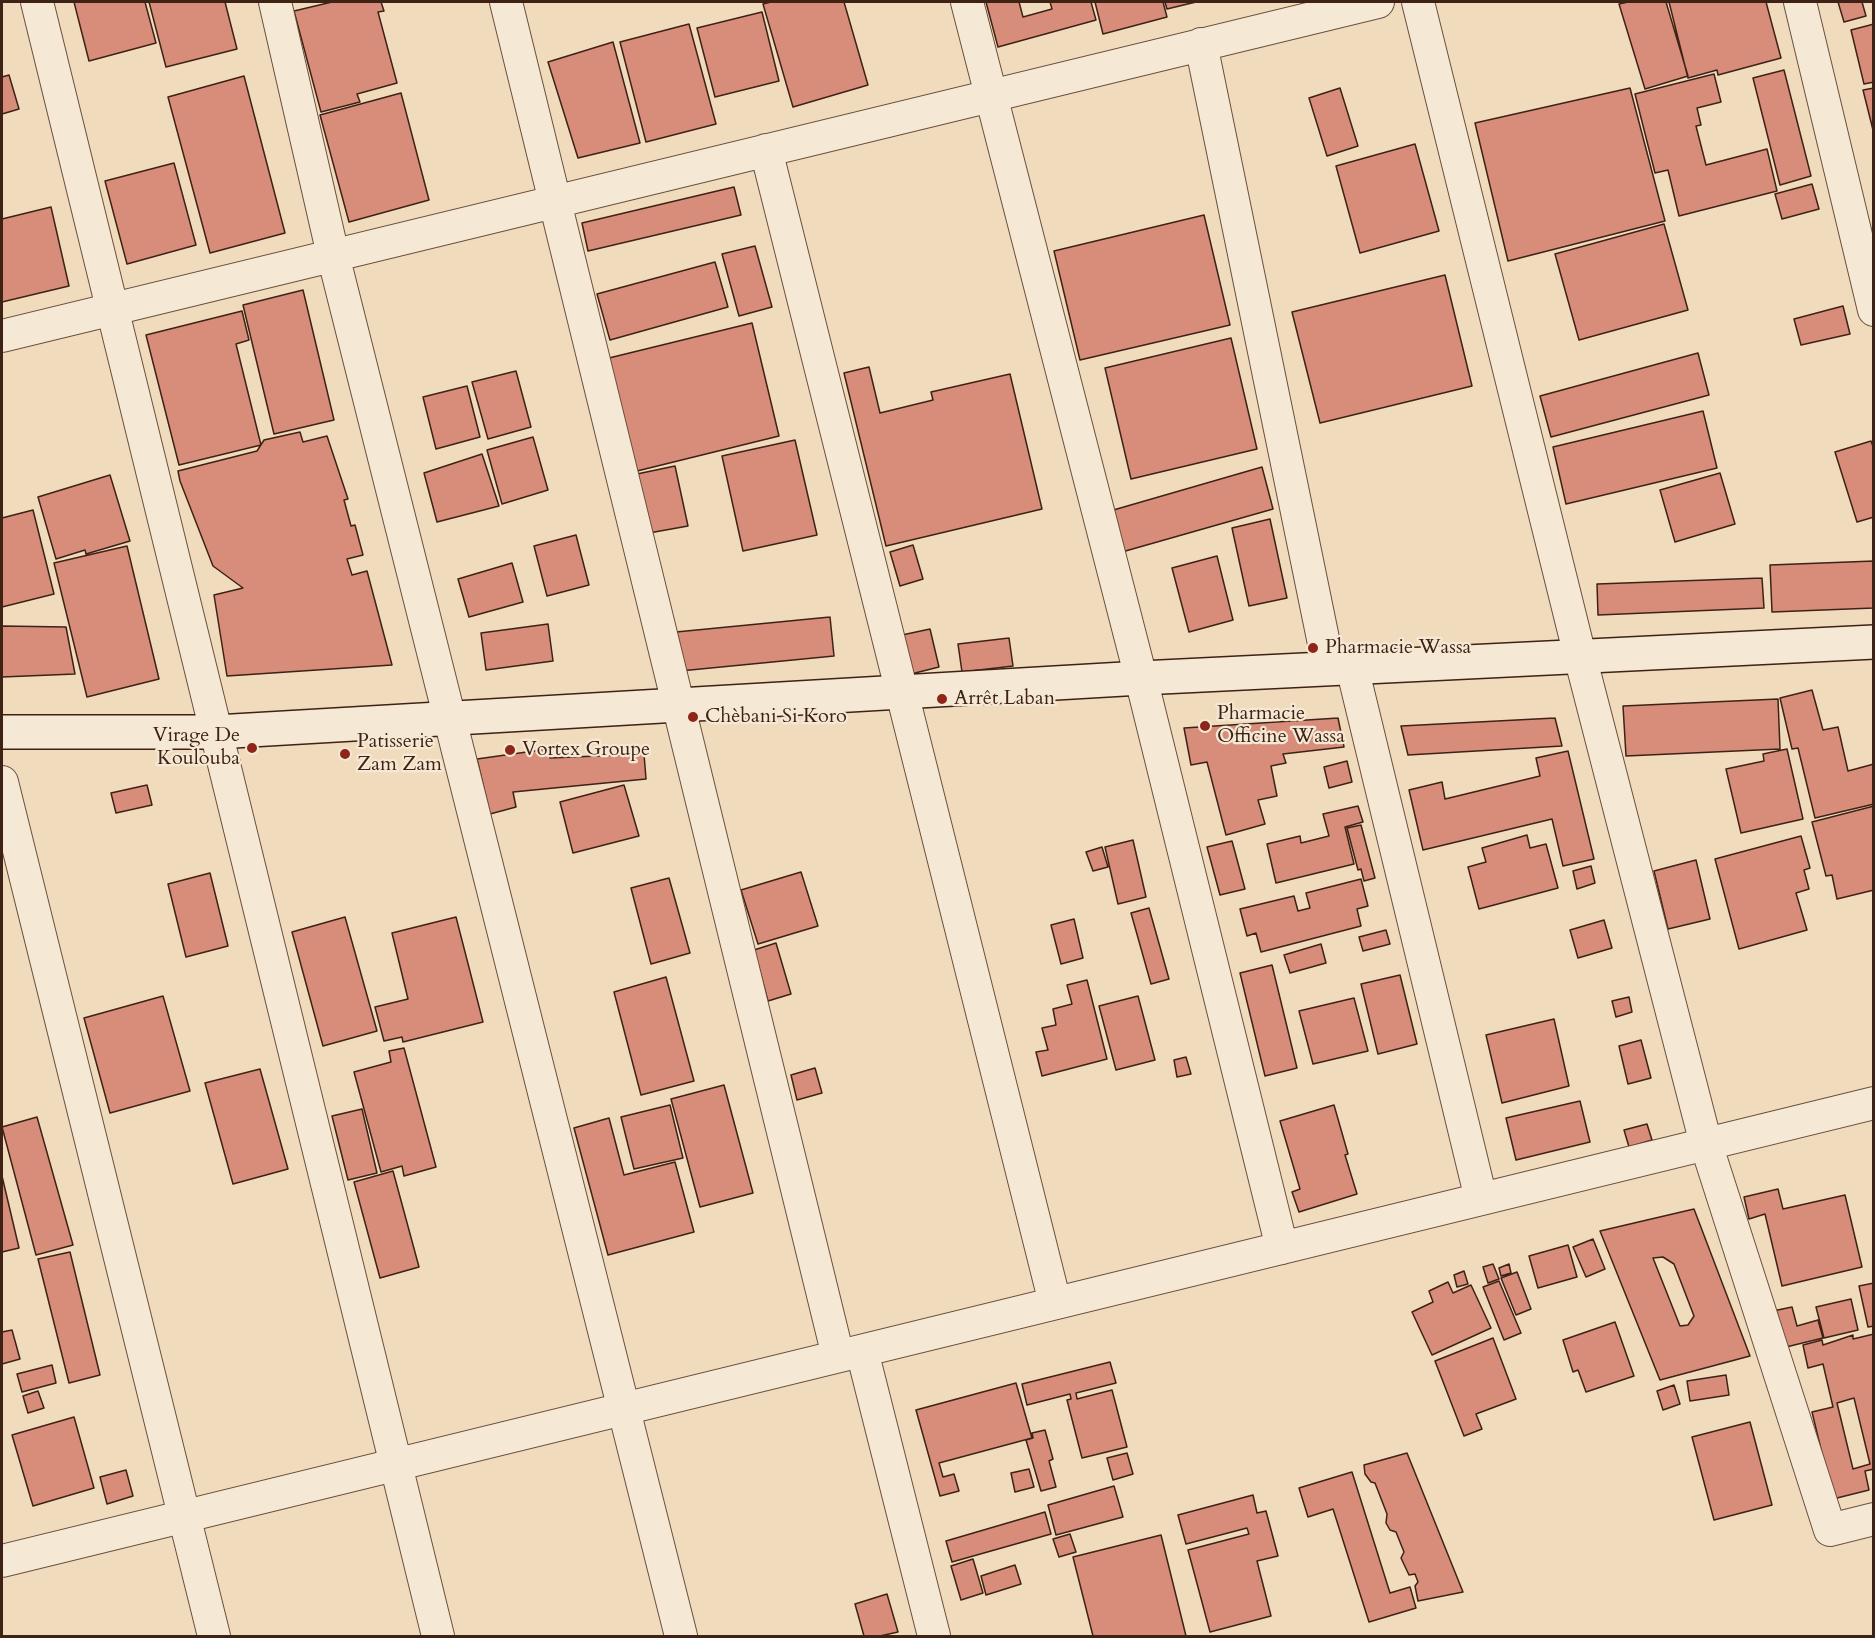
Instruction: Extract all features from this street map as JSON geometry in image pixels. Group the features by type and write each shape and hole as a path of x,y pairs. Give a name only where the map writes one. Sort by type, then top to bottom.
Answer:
{"main road":[{"path":"2,732 216,732 1340,667 1874,642"}],"street":[{"path":"37,2 438,1636"},
{"path":"275,2 333,255 681,1636"},
{"path":"506,2 678,705 850,1353 934,1636"},
{"path":"967,2 1141,678 1282,1248"},
{"path":"2,336 1378,2"},
{"path":"1418,2 1580,656 1706,1144 1830,1530 1874,1519"},
{"path":"1800,2 1874,310"},
{"path":"1201,44 1340,667 1481,1199"},
{"path":"766,150 1055,1303"},
{"path":"2,782 214,1636"},
{"path":"2,1561 1874,1103"}],"building":[{"path":"74,2 145,2 156,43 89,61"},
{"path":"149,2 225,2 237,49 166,67"},
{"path":"332,2 381,2 384,11 378,12 397,83 357,94 360,102 321,112 294,11"},
{"path":"771,2 844,2 868,85 793,107 763,4"},
{"path":"986,2 1019,2 1023,17 1052,9 1050,2 1091,2 1096,20 998,47"},
{"path":"1095,2 1163,2 1167,17 1103,34"},
{"path":"1165,2 1196,2 1167,9"},
{"path":"1666,2 1688,76 1645,89 1619,4"},
{"path":"1669,2 1766,2 1781,58 1718,75 1717,70 1688,78"},
{"path":"1838,2 1862,2 1866,16 1844,22"},
{"path":"762,12 779,81 715,97 697,28"},
{"path":"689,24 716,124 646,142 620,42"},
{"path":"1874,24 1874,82 1864,84 1851,30"},
{"path":"613,42 640,143 578,158 548,62"},
{"path":"1784,70 1811,176 1780,185 1753,78"},
{"path":"1714,74 1721,102 1697,108 1701,125 1696,126 1706,165 1767,149 1777,191 1679,216 1668,170 1655,173 1635,94"},
{"path":"9,75 19,109 2,114 2,77"},
{"path":"244,76 285,233 210,253 168,97"},
{"path":"1340,88 1358,146 1327,156 1309,98"},
{"path":"1630,88 1665,221 1508,261 1475,123"},
{"path":"1874,88 1874,134 1863,90"},
{"path":"401,93 429,200 349,222 320,115"},
{"path":"1415,144 1439,231 1360,253 1336,166"},
{"path":"174,163 196,245 127,264 105,181"},
{"path":"1812,184 1819,209 1782,219 1775,194"},
{"path":"734,187 741,215 588,251 582,223"},
{"path":"51,207 69,286 2,302 2,219"},
{"path":"1204,215 1230,325 1080,360 1054,251"},
{"path":"1664,224 1688,310 1579,340 1555,254"},
{"path":"755,246 772,307 739,316 722,254"},
{"path":"715,262 728,307 610,340 597,294"},
{"path":"1445,275 1472,386 1320,423 1292,312"},
{"path":"303,290 334,420 274,434 243,305"},
{"path":"1843,306 1850,334 1801,345 1794,319"},
{"path":"242,311 249,340 236,344 261,445 179,465 146,335"},
{"path":"752,323 779,436 637,471 609,358"},
{"path":"1231,338 1257,449 1131,479 1105,368"},
{"path":"1698,353 1709,395 1551,437 1540,396"},
{"path":"869,367 880,413 933,400 931,392 1010,374 1042,509 886,546 844,373"},
{"path":"516,371 531,427 488,439 472,382"},
{"path":"467,386 480,437 436,449 423,397"},
{"path":"1703,411 1717,468 1566,504 1553,447"},
{"path":"300,432 303,442 327,436 348,499 344,500 351,526 355,525 363,555 347,559 352,575 367,571 392,665 227,676 214,595 243,588 213,566 178,471 257,451 264,440"},
{"path":"533,437 548,490 502,504 487,450"},
{"path":"795,440 817,535 743,551 722,456"},
{"path":"1871,441 1874,449 1874,517 1857,522 1835,452"},
{"path":"482,454 499,506 437,522 424,473"},
{"path":"675,466 688,526 649,533 637,474"},
{"path":"1262,467 1273,509 1122,552 1110,511"},
{"path":"1720,473 1735,524 1675,542 1660,490"},
{"path":"110,475 130,541 86,554 85,550 56,559 38,497"},
{"path":"33,510 54,594 2,607 2,518"},
{"path":"1270,519 1287,598 1249,606 1232,528"},
{"path":"576,535 589,585 547,596 534,546"},
{"path":"913,545 923,579 900,586 890,552"},
{"path":"127,546 159,679 87,697 54,563"},
{"path":"1217,556 1233,620 1189,632 1172,568"},
{"path":"1874,561 1874,608 1772,612 1770,565"},
{"path":"512,563 523,602 469,617 458,579"},
{"path":"1762,578 1764,608 1598,615 1597,584"},
{"path":"830,617 834,656 680,671 676,632"},
{"path":"548,624 553,661 486,670 481,633"},
{"path":"2,626 66,627 75,674 2,677"},
{"path":"930,629 939,667 911,674 902,635"},
{"path":"1009,638 1013,666 962,672 958,644"},
{"path":"1812,690 1823,730 1838,727 1848,771 1874,764 1874,804 1815,818 1798,748 1792,749 1780,698"},
{"path":"1778,699 1780,749 1626,756 1623,706"},
{"path":"1338,718 1344,747 1283,754 1286,763 1271,766 1277,796 1258,800 1265,824 1226,835 1207,762 1191,765 1184,728"},
{"path":"1555,718 1562,746 1408,755 1401,726"},
{"path":"548,749 550,758 644,754 646,779 513,792 516,807 490,814 477,759"},
{"path":"1787,749 1803,819 1741,833 1726,769 1764,761 1763,754"},
{"path":"1568,751 1594,859 1563,866 1552,819 1423,850 1409,790 1442,782 1445,799 1540,776 1536,758"},
{"path":"1347,761 1352,782 1329,788 1324,767"},
{"path":"147,785 152,805 116,813 111,793"},
{"path":"624,785 639,836 573,853 560,802"},
{"path":"1358,806 1363,822 1345,827 1354,864 1276,883 1267,844 1300,836 1301,843 1329,836 1323,814"},
{"path":"1874,806 1874,890 1837,899 1832,875 1826,876 1812,822"},
{"path":"1361,825 1375,878 1364,881 1361,869 1358,870 1347,828"},
{"path":"1527,835 1530,848 1546,844 1558,888 1479,909 1468,867 1486,862 1482,848"},
{"path":"1801,836 1810,868 1804,870 1809,889 1796,893 1807,930 1739,949 1715,859"},
{"path":"1133,840 1146,897 1118,904 1105,847"},
{"path":"1232,841 1245,889 1220,895 1207,847"},
{"path":"1102,847 1108,867 1093,871 1086,852"},
{"path":"1696,860 1710,919 1668,929 1654,871"},
{"path":"1591,866 1595,883 1577,889 1573,871"},
{"path":"801,872 818,926 758,944 741,890"},
{"path":"210,873 228,946 186,957 168,884"},
{"path":"669,878 690,953 651,964 631,888"},
{"path":"1361,879 1368,906 1357,909 1361,926 1261,952 1256,933 1247,936 1240,909 1294,896 1298,911 1310,908 1306,893"},
{"path":"1149,908 1169,979 1151,984 1131,913"},
{"path":"345,917 377,1031 323,1046 292,932"},
{"path":"456,917 483,1022 403,1042 402,1037 384,1041 375,1007 408,999 392,933"},
{"path":"1074,919 1083,958 1061,964 1051,925"},
{"path":"1604,920 1612,948 1578,958 1570,930"},
{"path":"1386,930 1390,944 1363,951 1359,937"},
{"path":"776,943 791,994 768,1001 754,950"},
{"path":"1321,944 1326,963 1290,973 1284,955"},
{"path":"1272,965 1297,1068 1265,1076 1240,973"},
{"path":"1400,975 1417,1044 1378,1054 1361,984"},
{"path":"666,977 694,1081 641,1095 614,992"},
{"path":"1087,980 1107,1059 1042,1076 1036,1052 1048,1050 1042,1028 1056,1025 1053,1009 1072,1004 1067,985"},
{"path":"163,996 190,1091 110,1113 84,1018"},
{"path":"1138,996 1155,1060 1116,1070 1099,1006"},
{"path":"1629,997 1632,1012 1616,1017 1612,1001"},
{"path":"1354,998 1368,1051 1313,1064 1299,1011"},
{"path":"1554,1019 1569,1086 1502,1103 1486,1035"},
{"path":"1641,1040 1651,1078 1628,1084 1619,1046"},
{"path":"404,1048 436,1167 404,1176 402,1166 381,1172 354,1072 391,1062 389,1051"},
{"path":"1186,1057 1191,1074 1177,1077 1174,1060"},
{"path":"815,1068 822,1093 797,1100 791,1075"},
{"path":"260,1069 288,1169 233,1184 205,1083"},
{"path":"724,1085 753,1193 700,1207 671,1099"},
{"path":"1580,1101 1590,1142 1516,1160 1506,1118"},
{"path":"670,1105 683,1158 634,1169 621,1117"},
{"path":"1334,1105 1348,1154 1345,1155 1357,1194 1299,1212 1292,1192 1300,1189 1280,1121"},
{"path":"362,1109 377,1173 348,1180 332,1116"},
{"path":"37,1117 73,1245 36,1255 2,1127"},
{"path":"609,1118 624,1175 675,1162 694,1232 608,1255 574,1128"},
{"path":"1647,1124 1652,1140 1629,1147 1624,1130"},
{"path":"393,1171 419,1267 380,1278 354,1182"},
{"path":"2,1176 19,1248 2,1252"},
{"path":"1778,1189 1783,1209 1845,1195 1862,1267 1782,1286 1765,1214 1749,1219 1744,1197"},
{"path":"1694,1209 1750,1356 1660,1380 1600,1231","holes":["1663,1257 1674,1264 1694,1316 1688,1325 1680,1326 1653,1258"]},
{"path":"1593,1239 1605,1269 1586,1277 1573,1247"},
{"path":"1568,1245 1577,1277 1538,1288 1529,1256"},
{"path":"70,1252 100,1375 69,1383 38,1259"},
{"path":"1493,1264 1499,1279 1488,1283 1483,1267"},
{"path":"1509,1264 1511,1273 1501,1276 1499,1268"},
{"path":"1464,1271 1468,1284 1457,1287 1454,1275"},
{"path":"1517,1272 1531,1309 1516,1315 1501,1278"},
{"path":"1499,1281 1521,1333 1504,1340 1483,1287"},
{"path":"1448,1282 1453,1293 1471,1285 1491,1328 1432,1355 1412,1312 1433,1302 1429,1291"},
{"path":"1874,1283 1874,1326 1868,1327 1859,1286"},
{"path":"1851,1299 1858,1330 1824,1338 1816,1307"},
{"path":"1792,1307 1797,1326 1818,1320 1823,1338 1782,1348 1773,1311"},
{"path":"1615,1322 1634,1376 1586,1392 1578,1370 1573,1372 1563,1340"},
{"path":"12,1330 20,1359 2,1364 2,1332"},
{"path":"1874,1334 1874,1469 1865,1471 1869,1490 1833,1499 1812,1412 1833,1407 1823,1364 1808,1368 1803,1345 1822,1340 1823,1345 1853,1335 1853,1339","holes":["1854,1398 1870,1464 1853,1469 1837,1403"]},
{"path":"1493,1338 1516,1399 1476,1414 1482,1429 1464,1436 1435,1361"},
{"path":"1110,1362 1116,1383 1076,1393 1077,1399 1112,1390 1127,1447 1082,1458 1067,1400 1071,1399 1070,1394 1027,1405 1022,1384"},
{"path":"52,1365 56,1383 22,1392 17,1374"},
{"path":"1726,1375 1729,1395 1690,1401 1687,1381"},
{"path":"1016,1383 1032,1438 939,1463 943,1477 954,1474 959,1491 940,1496 916,1410"},
{"path":"1674,1385 1680,1404 1663,1410 1657,1391"},
{"path":"38,1391 44,1408 28,1413 23,1396"},
{"path":"74,1417 94,1488 33,1506 12,1435"},
{"path":"1750,1422 1772,1505 1714,1520 1692,1437"},
{"path":"1045,1430 1053,1459 1049,1461 1056,1487 1041,1491 1026,1440 1033,1438 1032,1433"},
{"path":"1127,1453 1133,1474 1113,1480 1107,1458"},
{"path":"1407,1453 1463,1592 1418,1601 1415,1586 1418,1582 1415,1574 1409,1575 1401,1558 1404,1552 1396,1532 1390,1530 1386,1523 1387,1514 1375,1483 1371,1482 1365,1474 1364,1465"},
{"path":"1029,1469 1034,1487 1015,1492 1011,1473"},
{"path":"126,1470 133,1496 107,1504 100,1477"},
{"path":"1352,1472 1390,1593 1410,1587 1416,1608 1369,1622 1333,1509 1308,1517 1299,1488"},
{"path":"1114,1486 1123,1517 1056,1535 1048,1505"},
{"path":"1253,1495 1257,1513 1266,1511 1278,1556 1257,1561 1271,1616 1210,1632 1188,1550 1249,1534 1247,1528 1186,1544 1178,1515"},
{"path":"1045,1512 1051,1534 952,1562 946,1541"},
{"path":"1070,1534 1076,1552 1059,1557 1053,1539"},
{"path":"1161,1535 1186,1636 1093,1636 1073,1557"},
{"path":"973,1559 983,1593 961,1600 951,1566"},
{"path":"1015,1565 1021,1584 986,1595 981,1576"},
{"path":"887,1594 898,1632 880,1636 864,1636 855,1604"}],"place":[{"name":"Pharmacie Wassa","path":"1313,648"},
{"name":"Arrêt Laban","path":"942,699"},
{"name":"Chèbani Si Koro","path":"693,717"},
{"name":"Pharmacie Officine Wassa","path":"1205,726"},
{"name":"Virage De Koulouba","path":"252,748"},
{"name":"Vortex Groupe","path":"510,750"},
{"name":"Patisserie Zam Zam","path":"345,754"}]}
